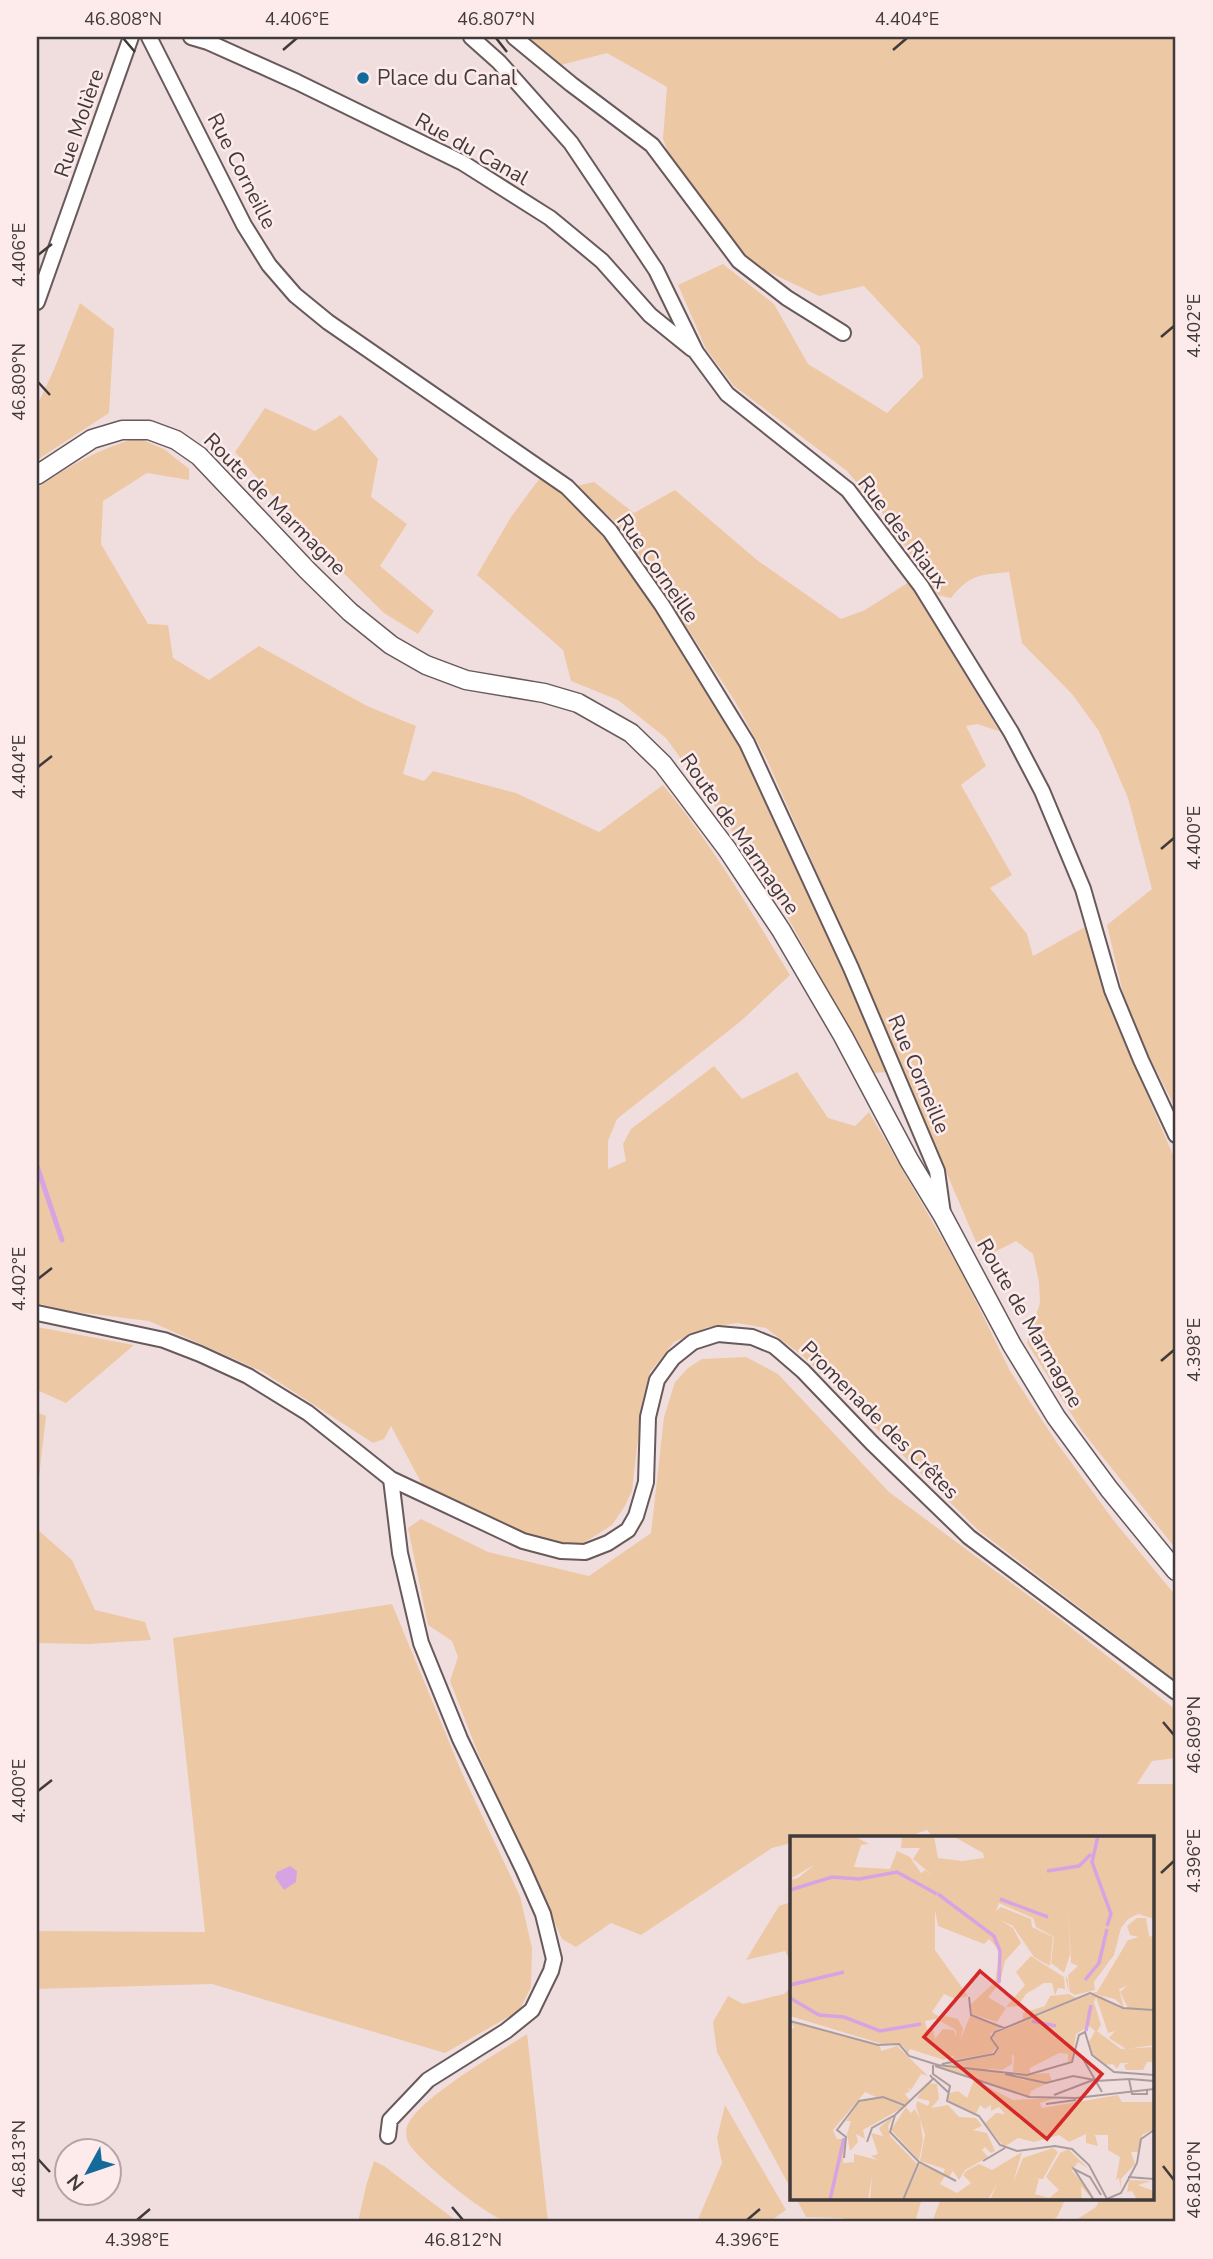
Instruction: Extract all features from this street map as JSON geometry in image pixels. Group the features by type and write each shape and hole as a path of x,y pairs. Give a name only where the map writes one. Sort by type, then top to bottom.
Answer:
{"street":[{"name":"Rue Molière","path":"37,302 131,37"},
{"name":"Rue Corneille","path":"152,37 244,225 269,265 295,295 328,322 567,487 610,531 662,605 747,743 834,931 937,1171 943,1216"},
{"name":"Rue du Canal","path":"191,37 297,82 463,163 550,218 602,261 650,316 696,352"},
{"name":"Rue des Riaux","path":"471,37 499,62 571,143 656,270 696,352 727,394 848,490 920,586 999,712 1042,791 1083,889 1112,990 1176,1135"},
{"path":"514,37 652,145 739,261 787,299 843,333"},
{"name":"Route de Marmagne","path":"37,475 92,439 122,430 149,430 176,440 199,456 350,612 391,645 426,665 466,680 544,693 578,703 631,733 663,764 691,799 781,930 843,1035 909,1160 1056,1417 1176,1571"},
{"name":"Promenade des Crêtes","path":"37,1313 163,1340 248,1376 307,1413 391,1479 523,1541 561,1551 586,1552 608,1543 628,1530 636,1516 646,1482 649,1417 657,1380 673,1357 693,1342 718,1334 752,1337 774,1346 803,1371 872,1443 969,1537 1176,1692"},
{"path":"388,2136 390,2120 428,2080 506,2031 532,2010 554,1959 538,1903 460,1738 421,1643 400,1552 391,1479"}],"shaded area":[{"path":"527,37 1176,37 1176,1109 1144,1047 1123,993 1107,925 1152,889 1128,798 1099,731 1072,694 1022,643 1009,572 976,577 964,584 951,598 938,595 881,511 847,471 734,386 706,349 678,285 723,264 774,304 808,364 887,413 923,377 920,346 864,286 819,296 744,260 674,168 663,139 667,87 607,53 561,65"},
{"path":"80,303 114,329 109,413 37,460 37,406"},
{"path":"265,408 315,431 341,415 378,459 371,497 407,524 380,566 434,611 418,634 384,613 313,543 235,452"},
{"path":"138,438 164,449 189,469 189,480 147,473 103,501 101,544 148,624 168,625 173,658 209,680 259,646 367,706 416,726 403,774 424,781 433,771 516,793 599,832 663,785 714,854 790,975 741,1021 617,1119 608,1141 608,1169 626,1161 623,1144 631,1129 714,1066 742,1099 797,1072 828,1118 855,1126 869,1112 962,1273 1010,1371 1057,1443 1114,1521 1176,1596 1176,1681 978,1530 804,1357 766,1328 738,1323 708,1327 674,1342 650,1372 642,1402 632,1491 612,1525 579,1546 530,1535 423,1486 391,1426 384,1439 373,1443 263,1372 149,1321 68,1311 37,1303 37,488 85,458"},
{"path":"540,478 563,491 625,563 744,746 887,1072 873,1073 787,916 725,820 666,738 618,700 571,681 563,650 477,575 511,517"},
{"path":"594,482 634,513 675,490 757,560 841,619 865,610 909,582 999,731 977,724 966,726 986,766 961,785 1012,875 990,888 1027,934 1033,956 1085,927 1108,1004 1176,1162 1176,1549 1082,1431 1027,1343 1040,1303 1033,1254 1016,1241 983,1258 767,760 736,703 641,557 613,520 576,486"},
{"path":"37,1327 134,1345 66,1403 37,1390"},
{"path":"746,1357 778,1374 889,1492 1060,1619 1176,1710 1176,1758 1152,1761 1137,1784 1176,1784 1176,2222 1073,2222 1096,2207 1099,2200 1154,2200 1154,1836 932,1836 927,1830 910,1836 790,1836 790,1843 772,1848 641,1935 611,1923 576,1947 562,1939 478,1753 450,1681 458,1657 452,1641 428,1625 408,1528 421,1519 488,1552 589,1576 651,1533 664,1417 675,1382 688,1368 702,1359"},
{"path":"37,1412 46,1416 37,1494"},
{"path":"37,1529 72,1560 95,1610 145,1622 151,1640 89,1644 37,1643"},
{"path":"392,1604 462,1773 520,1896 532,1948 531,1987 519,2011 445,2053 212,1984 37,1989 37,1931 205,1932 173,1638"},
{"path":"290,1866 297,1871 296,1882 284,1890 275,1877 277,1872"},
{"path":"790,1902 790,1960 785,1951 746,1960 779,1906"},
{"path":"790,1988 790,2187 717,2052 713,2022 728,1996 743,2004 784,1994"},
{"path":"527,2034 548,2222 515,2223 495,2216 439,2175 409,2144 406,2132 416,2113 444,2088"},
{"path":"725,2105 786,2210 769,2222 697,2222 722,2163 717,2138"},
{"path":"374,2161 384,2166 458,2222 358,2222"},
{"path":"797,2200 921,2200 915,2222 850,2222 842,2218 806,2217"},
{"path":"940,2200 1065,2200 1057,2217 1050,2222 932,2222"}],"waterway":[{"path":"37,1166 62,1240"}],"place":[{"name":"Place du Canal","path":"363,78"}]}
